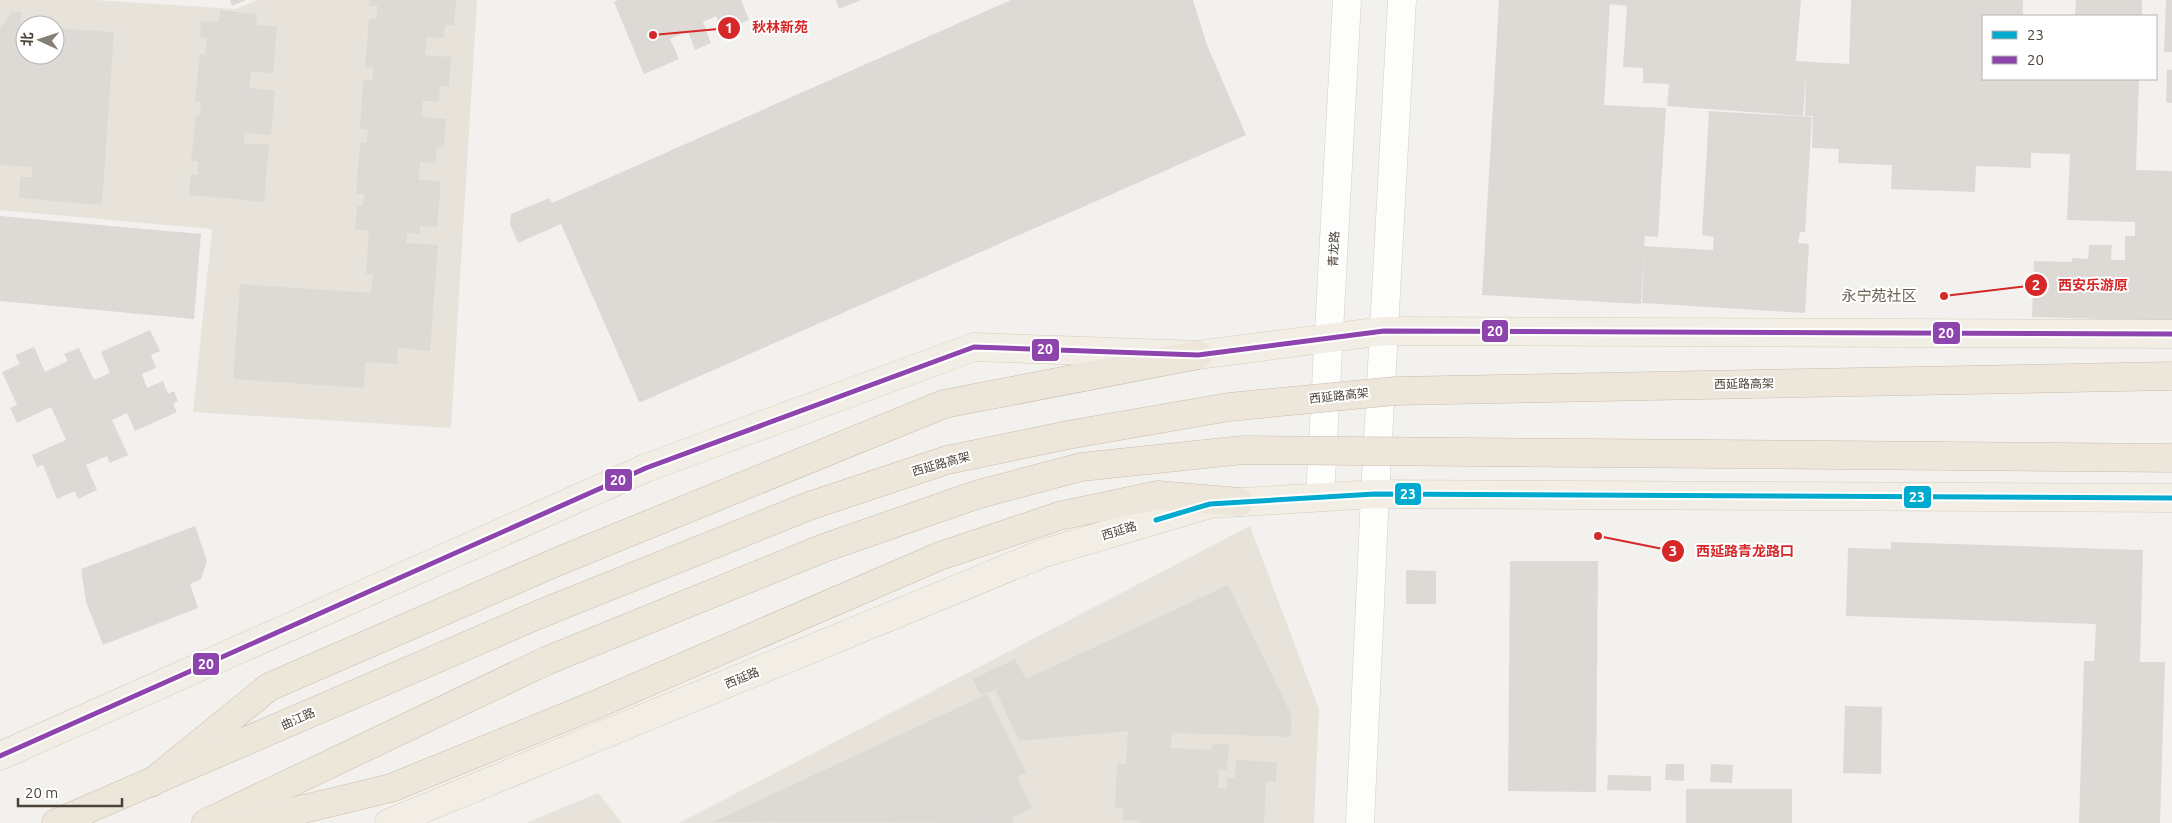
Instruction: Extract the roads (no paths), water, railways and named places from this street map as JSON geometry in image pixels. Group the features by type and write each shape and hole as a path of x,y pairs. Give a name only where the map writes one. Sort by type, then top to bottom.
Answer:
{"highway":[{"path":"151,783 269,687 559,561 944,404 1198,355"},
{"name":"西延路高架","path":"540,614 809,506 947,460 1073,434 1229,407 1395,391 2172,376"},
{"path":"206,823 546,661 824,548 976,495 1081,467 1243,450 2172,458"},
{"path":"246,823 391,788 595,704 940,556 1059,516 1158,495 1239,502"},
{"name":"曲江路","path":"56,823 540,614"}],"main road":[{"path":"0,756 646,468 974,347 1198,355 1384,331 2172,334"},
{"name":"西延路","path":"389,823 1044,554 1210,504 1375,494 2172,498"}],"street":[{"name":"青龙路","path":"1320,497 1348,0"},
{"path":"1360,823 1375,494 1402,0"}],"place":[{"name":"秋林新苑","path":"653,35"},
{"name":"西安乐游原","path":"1944,296"},
{"name":"西延路青龙路口","path":"1598,536"}],"district":[{"name":"永宁苑社区","path":"1879,296"}]}
